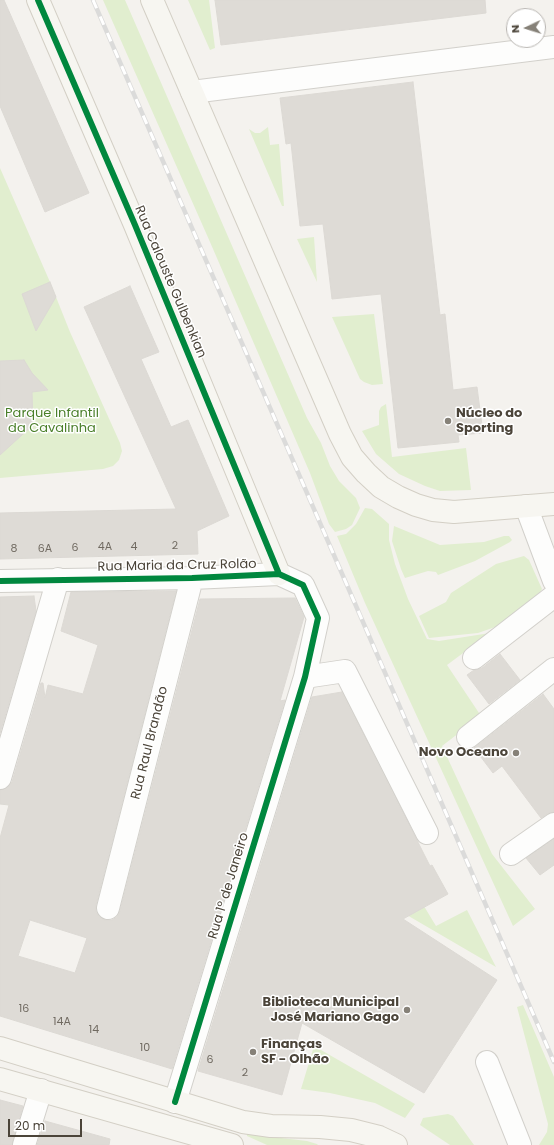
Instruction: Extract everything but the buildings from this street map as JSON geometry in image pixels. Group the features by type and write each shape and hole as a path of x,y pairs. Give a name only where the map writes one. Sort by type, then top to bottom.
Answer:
{"street":[{"name":"Rua Calouste Gulbenkian","path":"38,0 135,225 279,574"},
{"path":"152,0 340,434 352,457 381,487 416,505 433,510 454,512 554,504"},
{"path":"192,92 554,47"},
{"path":"526,506 554,581"},
{"name":"Rua Maria da Cruz Rolão","path":"0,581 192,578 279,574 303,585 318,618 305,678"},
{"name":"Rua Raul Brandão","path":"108,908 192,578"},
{"path":"0,778 58,579"},
{"path":"474,658 554,596"},
{"path":"468,737 554,669"},
{"path":"305,678 345,671 427,833"},
{"name":"Rua 1º de Janeiro","path":"175,1102 305,678"},
{"path":"511,854 554,824"},
{"path":"0,1048 243,1122 271,1126 320,1127 351,1130 388,1141"},
{"path":"487,1062 520,1145"},
{"path":"0,1078 232,1145"},
{"path":"24,1145 41,1090"},
{"path":"352,1145 357,1142 388,1141"}],"green space":[{"path":"103,0 125,0 307,418 321,443 330,466 339,481 356,498 360,508 352,525 346,529 335,532 329,524 310,473"},
{"path":"188,0 209,0 215,48 210,50"},
{"path":"268,127 270,145 279,144 284,206 282,206 249,129 255,133 260,133"},
{"name":"Parque Infantil da Cavalinha","path":"0,168 50,282 70,332 120,443 122,451 119,460 113,466 103,469 0,478"},
{"path":"314,237 317,282 297,239"},
{"path":"374,314 383,384 372,385 360,379 332,317"},
{"path":"386,404 392,457 466,448 471,490 440,491 425,486 399,474 376,454 362,431 379,425 379,411 381,407"},
{"path":"365,508 372,509 389,524 389,540 395,564 408,599 427,639 439,641 490,633 447,665 481,716 442,746 492,854 535,909 513,926 365,603 337,536 346,534 356,524"},
{"path":"394,526 440,545 484,542 504,536 509,536 512,540 475,561 438,575 436,572 428,571 405,578 392,541"},
{"path":"524,556 529,560 542,589 537,597 501,625 478,633 429,638 419,616 446,602 451,593 496,564"},
{"path":"413,888 436,926 467,910 496,967 400,911"},
{"path":"523,1005 554,1077 554,1145 539,1145 547,1132 548,1124 517,1007"},
{"path":"314,1046 415,1104 405,1118 375,1103 330,1093 301,1089"},
{"path":"448,1114 453,1116 474,1145 450,1145 420,1125 423,1118"},
{"path":"247,1134 307,1141 318,1145 267,1145 247,1136"}],"railway":[{"path":"93,0 554,1062"}],"cycle path":[{"path":"38,0 135,225 279,574"},
{"path":"0,581 192,578 279,574 303,585 318,618 305,677 175,1102"}],"place":[{"name":"Núcleo do Sporting","path":"448,421"},
{"name":"Novo Oceano","path":"516,753"},
{"name":"Biblioteca Municipal José Mariano Gago","path":"407,1010"},
{"name":"Finanças SF - Olhão","path":"253,1052"}]}
